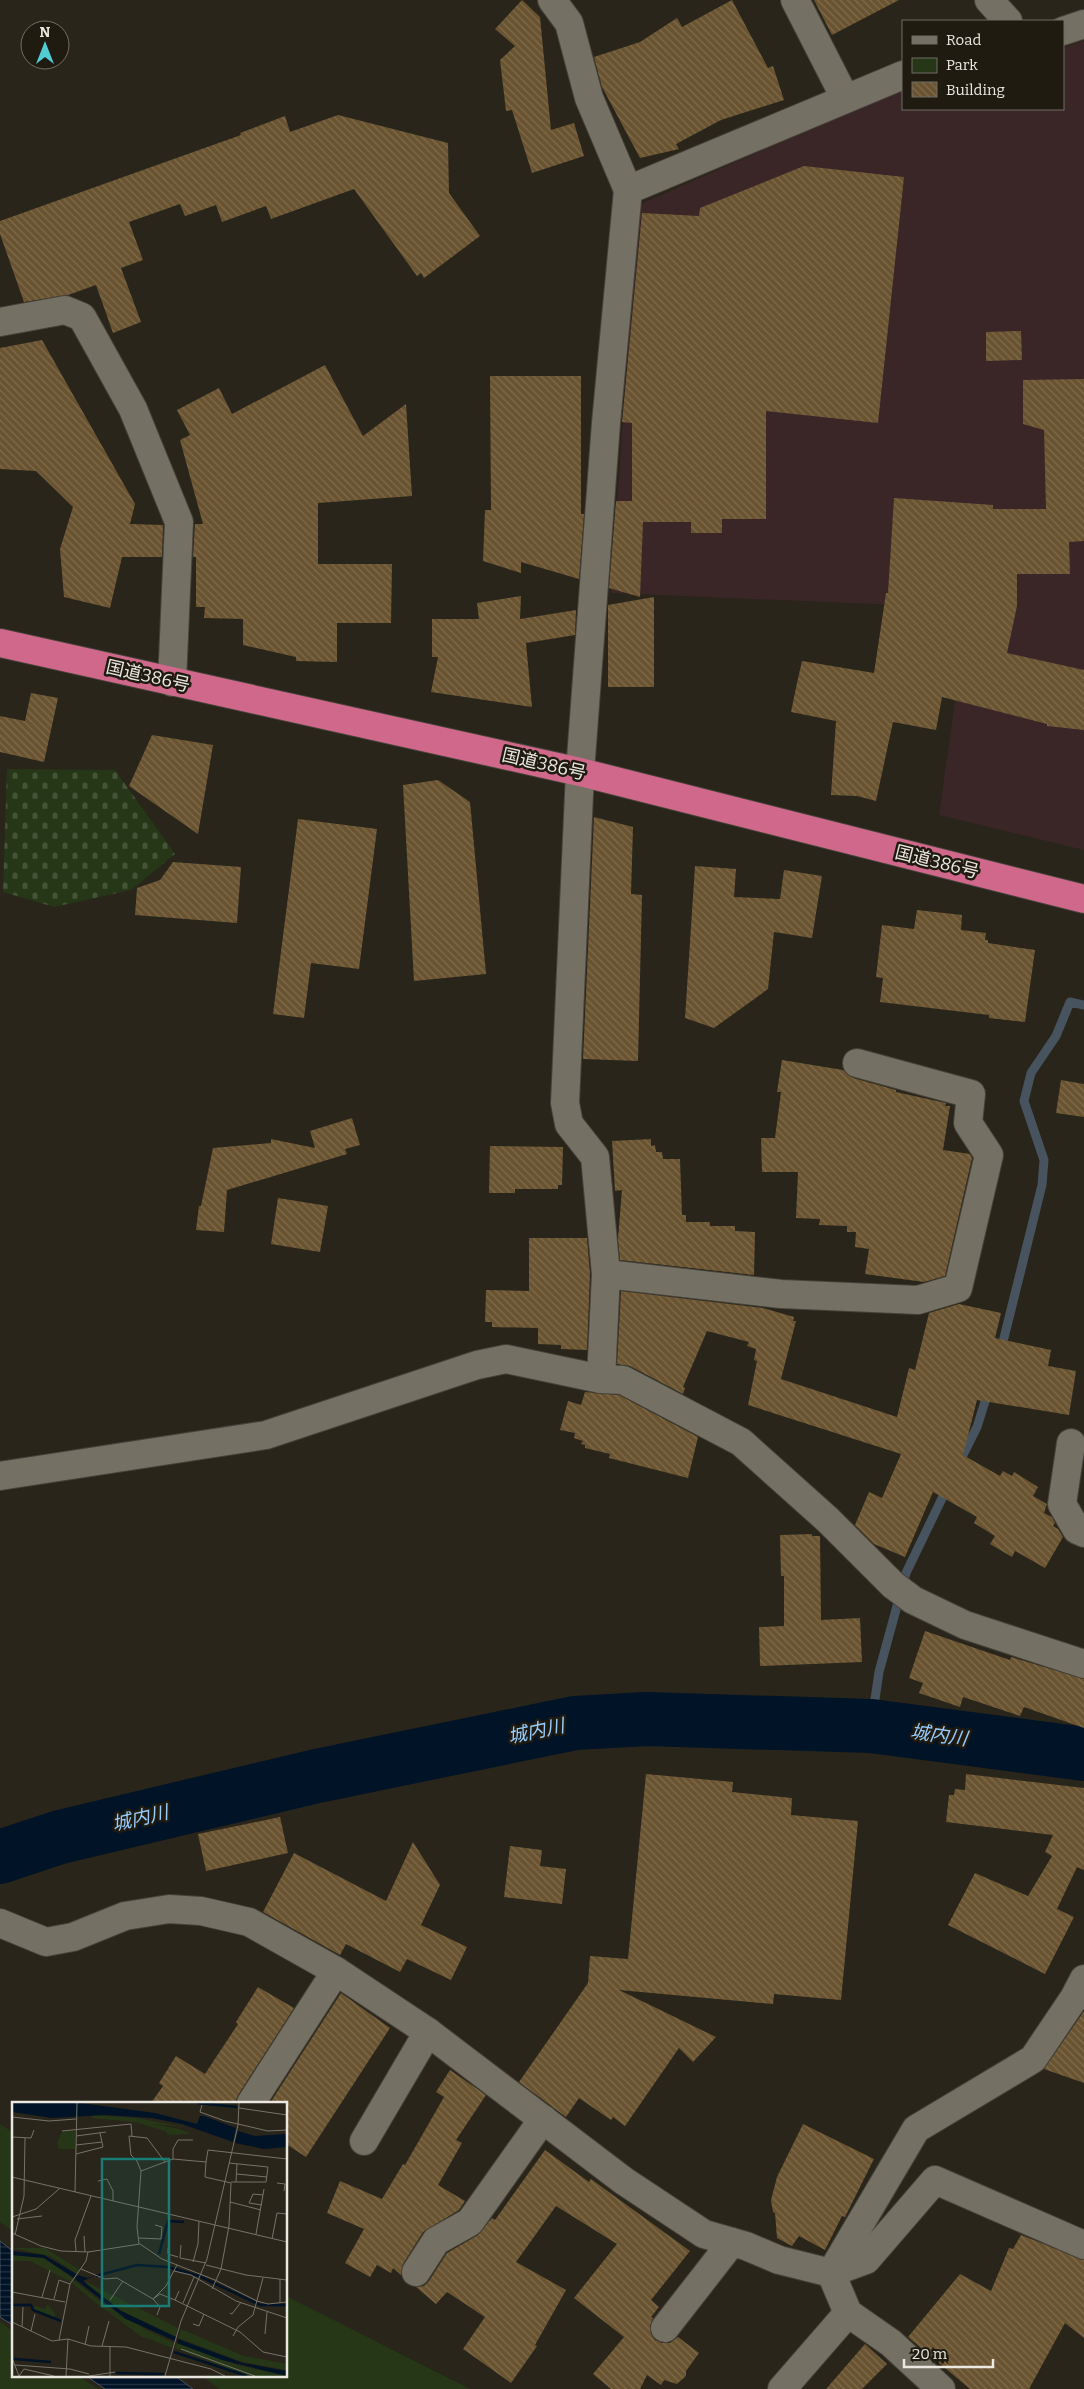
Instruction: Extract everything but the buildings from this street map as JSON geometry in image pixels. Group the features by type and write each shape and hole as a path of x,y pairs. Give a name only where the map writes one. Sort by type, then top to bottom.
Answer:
{"highway":[{"name":"国道386号","path":"0,643 580,772 1084,899"}],"street":[{"path":"552,0 568,23 589,98 628,190 606,423 580,772 567,1114 595,1157 606,1274 601,1379"},
{"path":"796,0 845,98"},
{"path":"989,0 1007,20"},
{"path":"1064,31 1084,24"},
{"path":"628,190 902,75"},
{"path":"0,322 65,310 82,317 133,409 179,522 172,682"},
{"path":"606,1274 781,1294 918,1300 958,1288 989,1156 968,1123 971,1094 857,1063"},
{"path":"0,1476 266,1435 477,1365 506,1360 601,1379 623,1380 742,1442 828,1520 903,1592 965,1625 1084,1664"},
{"path":"1071,1443 1062,1504 1077,1530 1084,1533"},
{"path":"0,1923 46,1942 74,1937 125,1916 169,1909 201,1911 249,1922 336,1970 428,2032 624,2181 696,2229 704,2234 732,2242 779,2260 831,2273 866,2260 935,2180 1084,2245"},
{"path":"252,2102 336,1970"},
{"path":"831,2273 916,2129 1033,2059 1084,1979"},
{"path":"364,2141 428,2032"},
{"path":"416,2272 436,2241 470,2222 543,2119"},
{"path":"665,2328 732,2242"},
{"path":"831,2273 848,2313 891,2343 941,2389"},
{"path":"782,2389 848,2313"}],"shaded area":[{"path":"1084,41 1084,850 939,815 968,608 611,593 638,205 891,94 902,91 902,110 1064,110 1064,48"}],"green space":[{"path":"7,769 115,770 175,854 131,890 54,907 3,892"},
{"path":"0,2124 12,2132 12,2231 0,2222"},
{"path":"288,2297 470,2389 219,2389 202,2376 288,2376"},
{"path":"0,2322 12,2331 12,2376 78,2376 98,2389 0,2389"}],"water":[{"path":"0,2241 12,2250 12,2325 0,2317"},
{"path":"86,2376 175,2376 193,2389 105,2389"}],"waterway":[{"path":"1001,1350 1042,1185 1044,1160 1024,1101 1031,1073 1056,1036 1070,1002 1084,1005"},
{"path":"958,1465 977,1427 988,1392"},
{"path":"871,1726 879,1672 906,1573 947,1488"},
{"name":"城内川","path":"0,1857 60,1837 317,1776 575,1723 647,1719 871,1726 1084,1754"}]}
